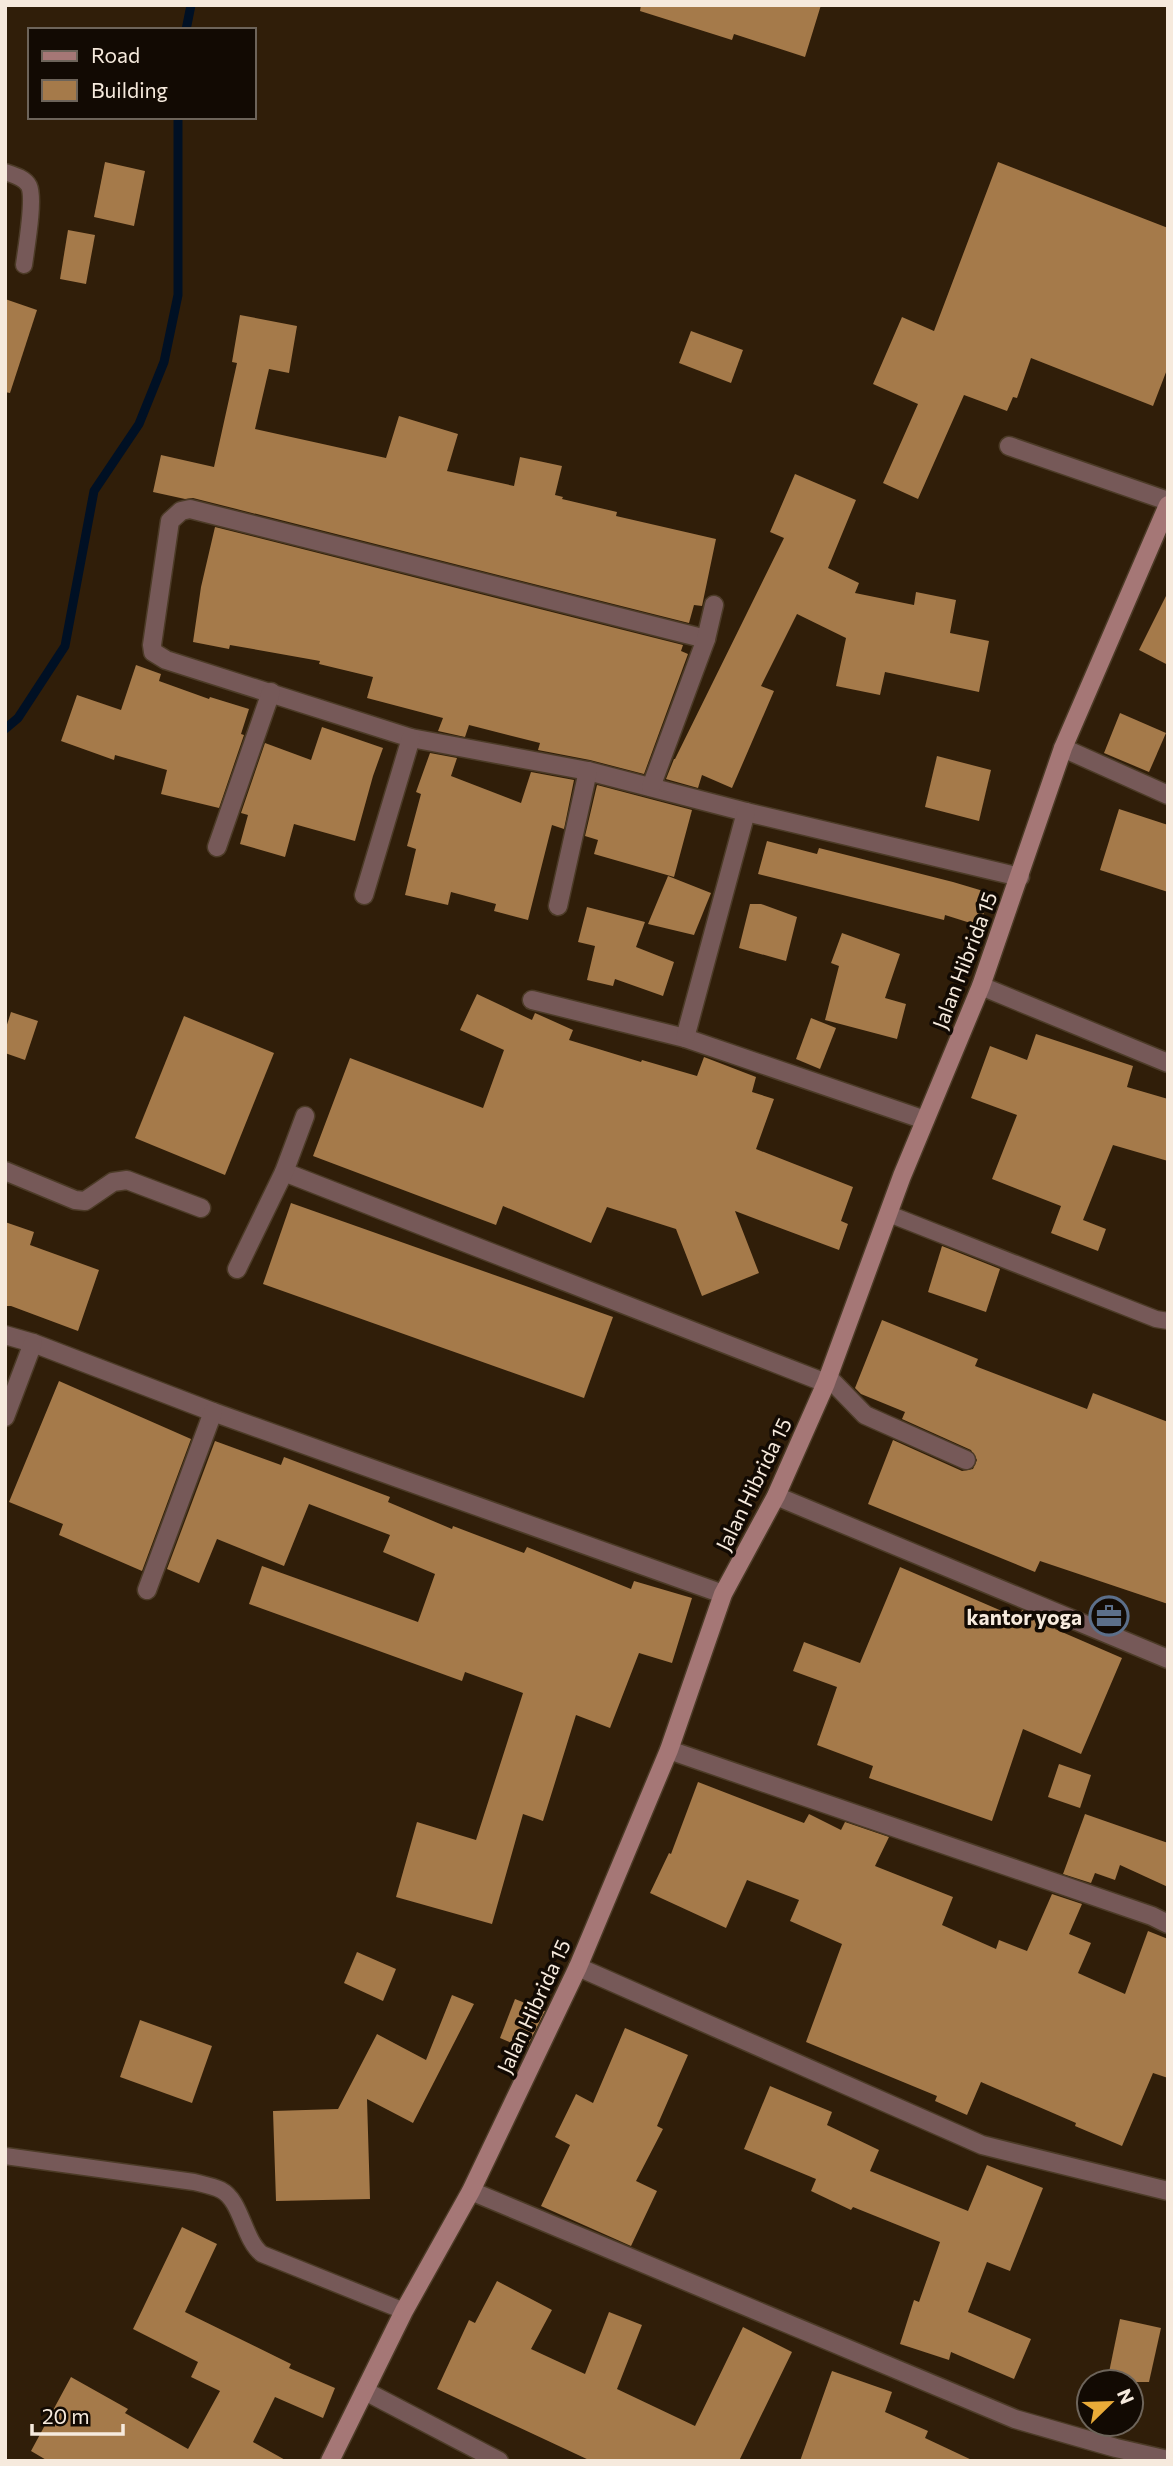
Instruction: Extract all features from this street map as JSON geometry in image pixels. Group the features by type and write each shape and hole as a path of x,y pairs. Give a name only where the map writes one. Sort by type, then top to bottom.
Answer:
{"street":[{"path":"1009,446 1168,503"},
{"name":"Jalan Hibrida 15","path":"330,2461 404,2311 471,2191 578,1968 669,1751 723,1594 776,1496 827,1380 925,1121 981,986 1063,748 1162,534 1168,503"},
{"path":"706,639 191,509 181,511 170,521 152,645 153,652 166,660 411,738 588,771 746,812 1020,877"},
{"path":"651,787 706,639 714,605"},
{"path":"217,847 271,692"},
{"path":"365,895 411,738"},
{"path":"1063,748 1168,795"},
{"path":"558,906 588,771"},
{"path":"685,1038 746,812"},
{"path":"981,986 1168,1063"},
{"path":"532,1000 685,1038 925,1121"},
{"path":"237,1269 284,1172 305,1116"},
{"path":"5,1171 75,1200 85,1201 113,1182 127,1180 201,1208"},
{"path":"284,1172 827,1380 865,1415 966,1460"},
{"path":"5,1335 723,1594"},
{"path":"5,1417 33,1343"},
{"path":"147,1590 213,1412"},
{"path":"776,1496 1168,1659"},
{"path":"669,1751 1160,1920"},
{"path":"578,1968 982,2145 1168,2190"},
{"path":"471,2191 1015,2419 1168,2460"},
{"path":"365,2391 499,2461"}],"lane":[{"path":"5,172 28,184 31,195 24,265"},
{"path":"889,1214 1143,1314 1168,1321"},
{"path":"5,2156 194,2182 222,2190 238,2211 255,2249 261,2254 404,2311"}],"building":[{"path":"641,5 821,5 805,57 734,34 732,40 640,11"},
{"path":"105,162 145,171 134,226 94,217"},
{"path":"998,162 1168,228 1168,367 1153,406 1031,358 1017,398 1013,397 1007,411 964,395 918,499 883,483 918,404 873,384 902,317 934,331"},
{"path":"68,230 95,235 86,284 60,279"},
{"path":"5,299 37,310 10,393 5,392"},
{"path":"240,315 297,326 289,373 269,369 255,429 386,458 399,416 458,434 447,471 514,486 520,457 562,466 555,495 563,497 562,499 617,512 616,516 716,539 702,606 694,605 689,623 193,498 185,499 153,492 161,455 214,467 237,363 232,362"},
{"path":"691,331 743,350 731,383 679,363"},
{"path":"795,474 856,500 828,568 859,583 855,593 914,605 916,592 956,600 950,633 989,641 979,692 885,672 880,695 836,686 846,638 797,614 761,686 774,691 732,788 702,775 698,788 666,779 784,538 770,532"},
{"path":"215,527 683,645 681,651 688,654 644,774 538,750 540,743 469,725 465,737 438,731 443,718 367,698 373,677 319,664 320,661 230,645 229,649 193,642 201,587"},
{"path":"1168,592 1168,665 1139,650"},
{"path":"136,665 161,674 159,681 209,699 210,697 249,709 241,734 244,735 219,808 161,794 167,770 115,755 114,760 61,741 77,695 121,710"},
{"path":"1120,713 1166,733 1149,772 1104,753"},
{"path":"322,727 383,748 355,841 294,824 285,857 240,844 248,815 241,813 265,743 311,760"},
{"path":"430,753 457,758 451,776 521,803 531,772 574,780 564,829 552,825 528,920 494,911 496,904 451,892 448,905 405,895 416,849 407,846 421,794 416,792"},
{"path":"937,756 991,770 979,821 925,807"},
{"path":"597,785 692,810 674,877 594,854 598,840 585,836"},
{"path":"1119,809 1168,825 1168,892 1100,870"},
{"path":"767,841 817,854 819,848 990,893 980,926 945,915 944,920 758,874"},
{"path":"668,876 711,893 694,935 648,924"},
{"path":"750,904 761,904 797,917 786,961 739,948"},
{"path":"587,907 645,922 636,947 674,962 663,996 615,979 613,986 587,980 595,946 578,942"},
{"path":"842,933 900,954 885,998 906,1004 897,1039 825,1020 839,966 831,963"},
{"path":"477,994 532,1020 535,1013 573,1030 569,1040 641,1062 642,1060 697,1076 704,1057 756,1077 752,1092 774,1099 756,1149 853,1187 841,1221 848,1224 839,1250 735,1211 759,1273 702,1296 676,1229 607,1207 591,1243 503,1206 496,1225 313,1156 350,1058 483,1108 504,1050 460,1030"},
{"path":"11,1012 38,1021 25,1060 5,1053 5,1031"},
{"path":"184,1016 274,1053 225,1175 135,1138"},
{"path":"811,1018 836,1028 820,1069 796,1059"},
{"path":"1036,1034 1133,1066 1127,1087 1168,1099 1168,1161 1113,1145 1083,1220 1106,1229 1098,1251 1051,1233 1061,1206 992,1179 1017,1115 971,1098 990,1046 1027,1060"},
{"path":"291,1203 613,1317 584,1398 263,1284"},
{"path":"5,1222 34,1232 30,1245 99,1270 78,1331 5,1306"},
{"path":"942,1246 1000,1269 986,1312 928,1292"},
{"path":"882,1320 978,1359 975,1366 1087,1409 1093,1393 1168,1422 1168,1604 1040,1561 1035,1572 868,1504 893,1440 962,1471 973,1469 977,1460 971,1450 902,1419 905,1412 861,1394 855,1388"},
{"path":"59,1381 191,1439 142,1571 59,1535 63,1524 9,1502"},
{"path":"215,1441 281,1465 284,1457 390,1497 388,1502 452,1529 453,1526 524,1553 527,1547 631,1589 634,1581 692,1598 672,1663 639,1653 610,1728 576,1715 543,1821 523,1814 492,1924 396,1897 417,1822 476,1840 523,1693 465,1672 462,1681 249,1604 262,1566 418,1622 435,1574 383,1552 390,1535 309,1504 284,1566 217,1539 199,1583 167,1569"},
{"path":"900,1567 1018,1618 1022,1610 1057,1625 1055,1629 1122,1658 1081,1754 1023,1729 992,1821 869,1778 873,1766 817,1745 837,1687 793,1671 804,1642 860,1663"},
{"path":"1059,1764 1091,1775 1080,1808 1048,1797"},
{"path":"698,1782 804,1823 809,1814 841,1830 845,1822 889,1837 875,1866 953,1897 942,1925 996,1949 999,1940 1027,1951 1052,1894 1082,1904 1069,1934 1091,1943 1078,1973 1125,1994 1148,1931 1168,1939 1168,2078 1153,2073 1122,2146 981,2082 967,2115 935,2101 937,2096 806,2042 842,1944 790,1921 799,1900 747,1880 726,1928 650,1893 669,1853 671,1854"},
{"path":"1085,1814 1168,1843 1168,1887 1120,1865 1115,1880 1095,1873 1091,1883 1063,1874"},
{"path":"357,1952 396,1969 383,2001 344,1983"},
{"path":"452,1995 474,2004 413,2123 367,2099 370,2199 276,2201 273,2111 338,2109 377,2034 426,2060"},
{"path":"515,1999 545,2011 526,2049 500,2038"},
{"path":"140,2020 212,2046 192,2103 120,2077"},
{"path":"625,2028 688,2055 657,2126 663,2129 636,2181 657,2191 631,2246 541,2206 570,2145 555,2137 576,2094 593,2103"},
{"path":"770,2086 832,2112 827,2125 879,2150 870,2171 968,2211 987,2165 1043,2188 1010,2271 987,2262 968,2312 1031,2339 1014,2379 951,2352 949,2360 900,2344 914,2300 919,2302 940,2242 853,2207 851,2210 811,2191 816,2179 744,2149"},
{"path":"182,2227 217,2244 185,2312 291,2364 289,2368 335,2388 323,2418 275,2397 253,2442 287,2461 48,2461 31,2451 71,2377 128,2409 125,2413 188,2449 220,2391 191,2377 198,2362 133,2329"},
{"path":"497,2281 552,2310 531,2349 585,2374 609,2312 642,2325 617,2389 695,2426 743,2327 792,2352 739,2461 591,2461 437,2389 469,2320 475,2323"},
{"path":"1120,2319 1161,2328 1149,2382 1145,2382 1145,2368 1110,2368"},
{"path":"832,2371 892,2392 885,2412 928,2431 925,2438 974,2461 800,2461"}],"waterway":[{"path":"186,28 191,5"},
{"path":"5,729 18,718 65,646 94,491 139,424 164,362 178,295 178,119"}],"place":[{"name":"kantor yoga","path":"1109,1616"}]}
